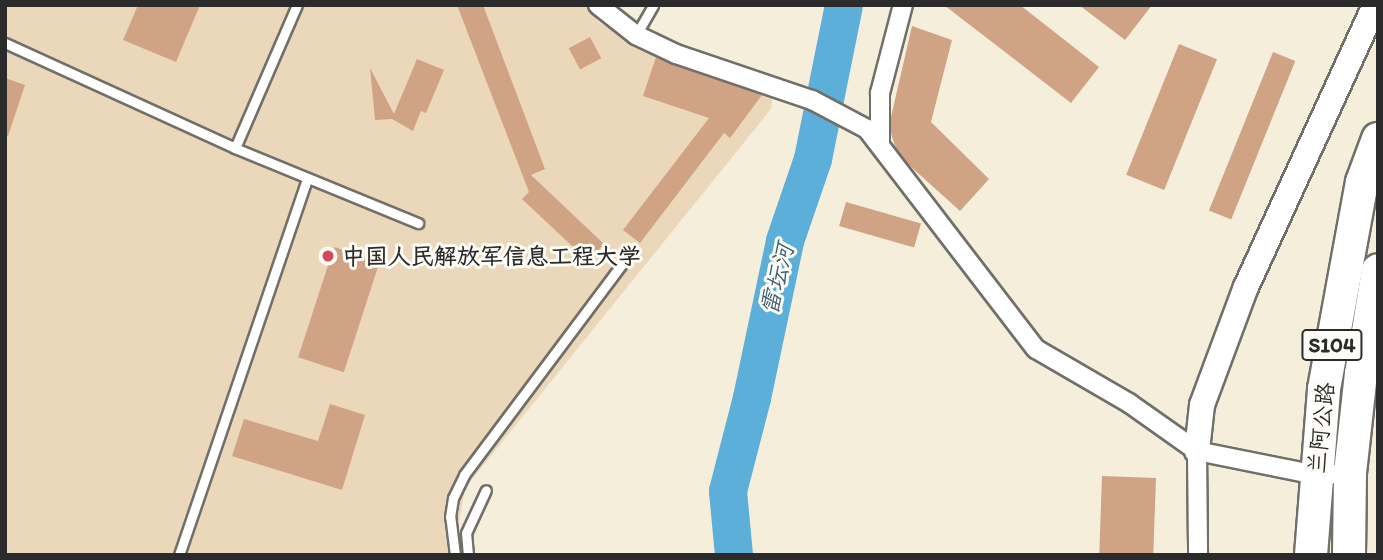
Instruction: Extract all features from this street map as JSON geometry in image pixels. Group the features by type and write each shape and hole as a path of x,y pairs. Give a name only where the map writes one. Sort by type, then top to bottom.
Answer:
{"highway":[{"name":"兰阿公路","path":"1311,555 1324,389 1362,181 1378,139"},
{"name":"兰阿公路","path":"1349,555 1350,473 1361,374 1378,270"}],"street":[{"path":"598,5 636,36 676,54 812,100 867,129 1036,349 1129,403 1197,451 1316,475 1350,473"},
{"path":"880,144 880,93 903,5"},
{"path":"1198,555 1197,451 1202,404 1246,288 1374,5"}],"lane":[{"path":"235,148 297,5"},
{"path":"636,36 653,5"},
{"path":"5,43 235,148 418,223"},
{"path":"179,555 307,177"},
{"path":"455,555 450,517 453,498 464,475 630,253"},
{"path":"468,555 466,533 486,490"}],"shaded area":[{"name":"中国人民解放军信息工程大学","path":"5,5 584,5 600,23 654,53 769,95 772,99 771,109 465,488 458,529 464,555 5,555"}],"building":[{"path":"138,5 200,5 176,62 123,40"},
{"path":"457,5 483,5 545,169 531,175 604,244 588,261 522,199 529,192"},
{"path":"944,5 1020,5 1099,67 1071,103"},
{"path":"1079,5 1152,5 1125,40"},
{"path":"912,26 952,40 931,122 989,179 960,211 909,165 896,149 891,133 891,117"},
{"path":"590,37 601,58 580,69 569,48"},
{"path":"1179,44 1217,59 1164,190 1126,175"},
{"path":"1273,52 1295,61 1231,220 1209,211"},
{"path":"656,57 762,95 730,138 724,133 640,243 623,230 709,118 643,96"},
{"path":"417,59 444,70 426,113 421,111 413,131 392,119 375,120 370,68 394,114"},
{"path":"5,78 25,85 8,136 5,135"},
{"path":"846,202 921,223 914,248 839,226"},
{"path":"334,247 380,262 344,372 298,357"},
{"path":"330,404 365,415 342,490 232,456 244,419 318,441"},
{"path":"1102,476 1156,478 1153,555 1099,555"}],"waterway":[{"name":"雷坛河","path":"734,555 728,491 752,398 785,241 813,159 844,5"}],"place":[{"name":"中国人民解放军信息工程大学","path":"328,256"}]}
